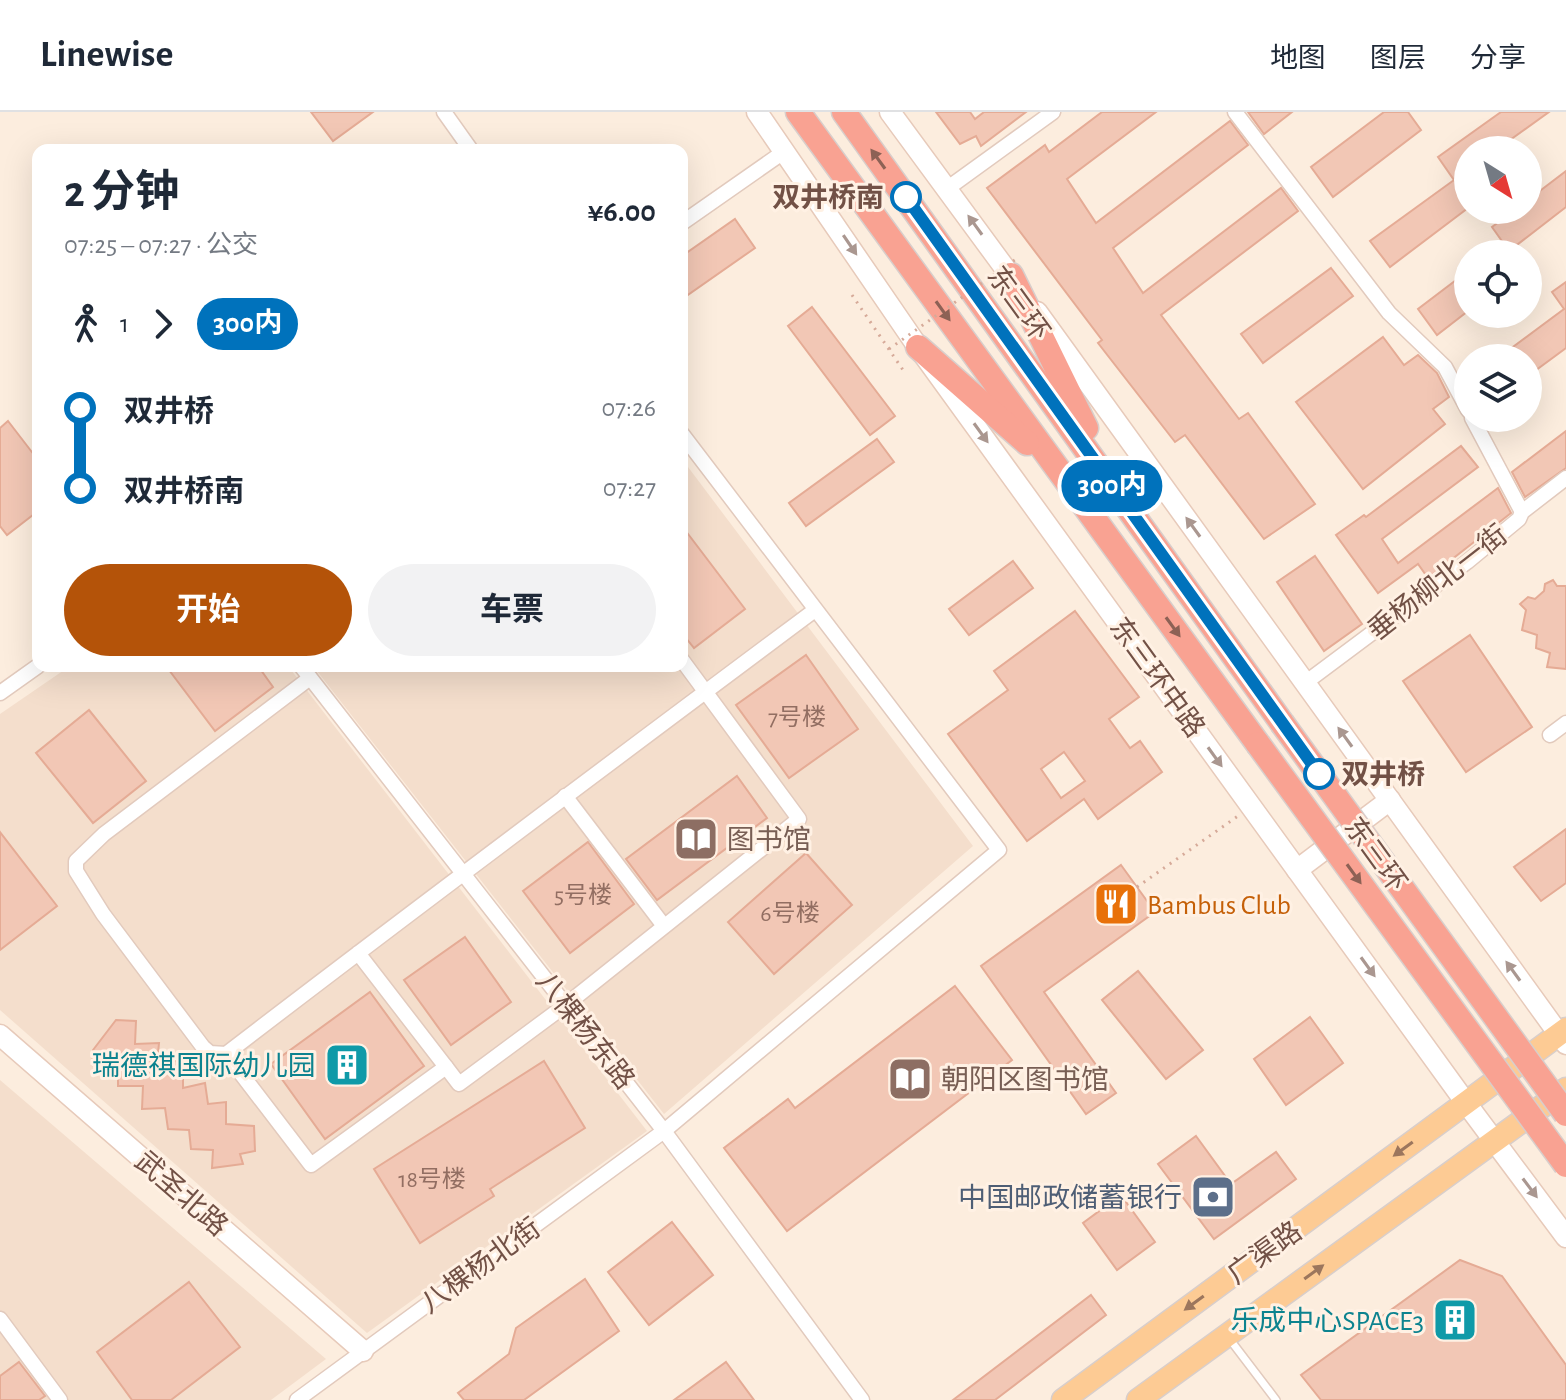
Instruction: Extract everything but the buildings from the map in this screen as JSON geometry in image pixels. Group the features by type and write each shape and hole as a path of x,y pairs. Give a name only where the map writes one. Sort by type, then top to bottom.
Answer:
{"highway":[{"name":"东三环","path":"798,112 1566,1165"},
{"name":"东三环","path":"844,112 1566,1116"},
{"path":"1015,266 1116,491"},
{"path":"918,347 1061,474"}],"main road":[{"name":"广渠路","path":"1063,1400 1466,1103 1564,1036"},
{"name":"广渠路","path":"1138,1400 1566,1089"}],"street":[{"path":"444,112 467,144"},
{"name":"东三环中路","path":"757,112 918,347 1566,1237"},
{"path":"890,112 948,188 1015,266 1305,683 1564,1036"},
{"path":"948,188 1053,112"},
{"path":"1235,112 1389,313 1445,367 1454,384"},
{"path":"688,219 785,151"},
{"path":"1479,432 1522,512"},
{"path":"307,672 104,834 76,861 76,871 103,914 210,1053 226,1054 462,873 815,610 688,442"},
{"name":"垂杨柳北一街","path":"1305,683 1467,562 1519,519 1522,512 1566,478"},
{"name":"八棵杨北街","path":"297,1400 664,1131 999,850 815,610"},
{"path":"358,953 459,1084 567,1004 799,819 688,668"},
{"path":"0,693 32,670"},
{"name":"八棵杨东路","path":"309,672 664,1131 862,1400"},
{"path":"1550,735 1566,723"},
{"path":"565,796 664,926"},
{"path":"1297,870 1390,800"},
{"name":"武圣北路","path":"0,1035 363,1351"},
{"path":"226,1054 311,1165 446,1067"},
{"path":"1494,1140 1566,1116"},
{"path":"0,1319 60,1400"}],"lane":[{"path":"1227,1336 1276,1400"}],"path":[{"path":"889,349 1015,266"},
{"path":"852,295 903,370"},
{"path":"1137,887 1251,806"}],"shaded area":[{"path":"688,467 973,846 664,1114 318,672 688,672"},
{"path":"61,672 293,672 647,1131 367,1333 0,1010 0,714"},
{"path":"0,1080 326,1359 271,1400 0,1400"}],"bus line":[{"name":"300内","path":"906,197 1319,774"}],"place":[{"name":"双井桥南","path":"906,197"},
{"name":"双井桥","path":"1319,774"},
{"name":"图书馆","path":"696,839"},
{"name":"Bambus Club","path":"1116,904"},
{"name":"瑞德祺国际幼儿园","path":"347,1065"},
{"name":"朝阳区图书馆","path":"910,1079"},
{"name":"中国邮政储蓄银行","path":"1213,1197"},
{"name":"乐成中心SPACE3","path":"1455,1320"}]}
